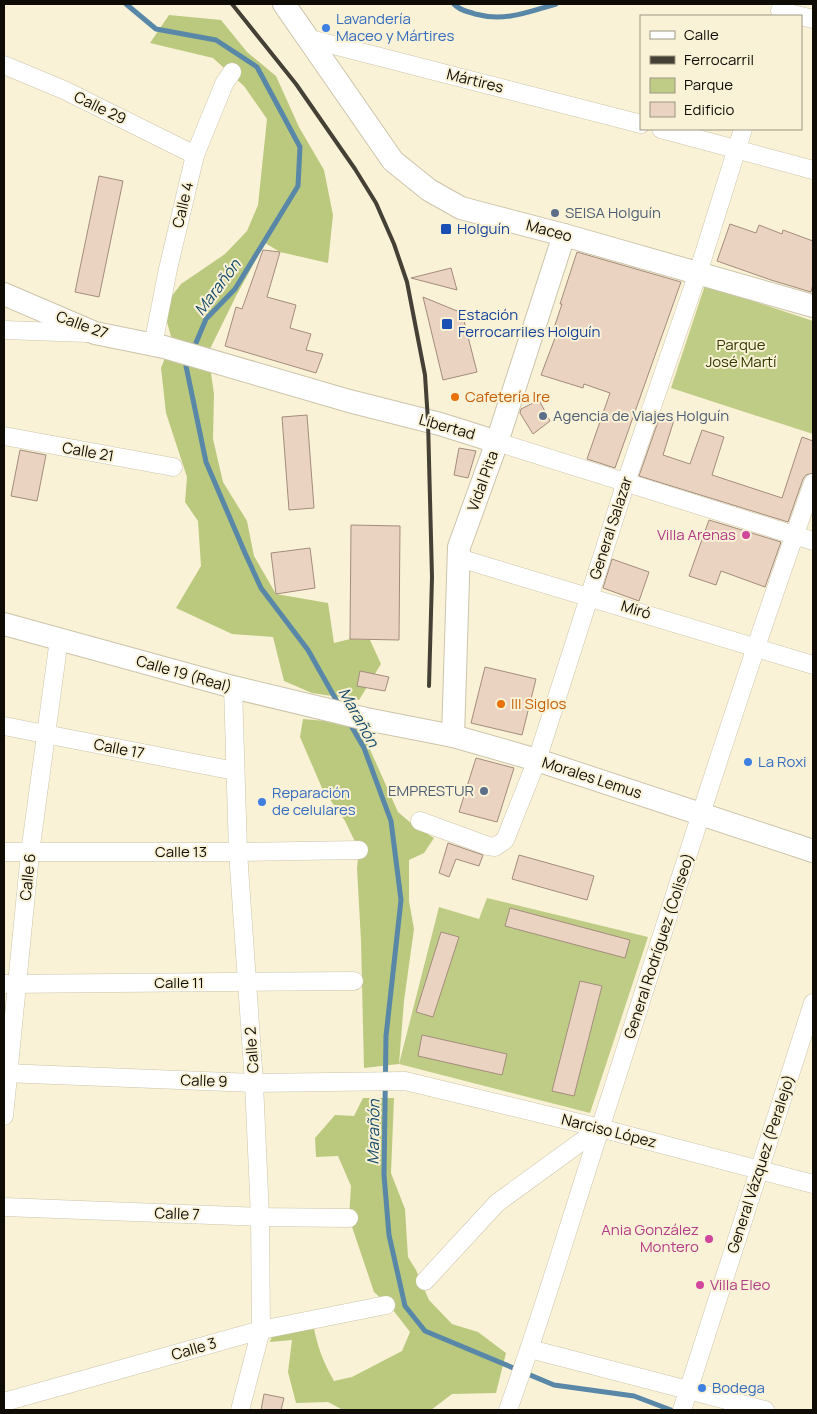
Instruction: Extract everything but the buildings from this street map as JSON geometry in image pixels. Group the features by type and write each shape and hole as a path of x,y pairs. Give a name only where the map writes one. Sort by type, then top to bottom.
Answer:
{"main road":[{"name":"Maceo","path":"284,4 393,160 429,190 461,208 564,235 813,306"},
{"name":"Vidal Pita","path":"453,736 459,547 497,442 564,235"},
{"name":"Calle 27","path":"4,294 95,333 158,346"},
{"name":"Libertad","path":"158,346 349,402 440,424 497,442"},
{"name":"Calle 19 (Real)","path":"4,624 234,688 366,719"},
{"name":"Morales Lemus","path":"366,719 453,736 537,760 813,851"}],"street":[{"path":"781,10 797,15"},
{"name":"Mártires","path":"310,39 640,124"},
{"name":"Calle 29","path":"4,65 64,90 195,155"},
{"name":"Calle 4","path":"158,346 168,269 195,155 224,84 232,72"},
{"path":"665,130 813,170"},
{"name":"General Salazar","path":"420,820 488,846 496,847 505,840 537,760 626,482 698,273 743,130"},
{"path":"4,330 95,333"},
{"name":"Calle 21","path":"4,436 173,467"},
{"name":"Libertad","path":"497,442 813,541"},
{"name":"General Rodríguez (Coliseo)","path":"511,1402 530,1349 756,647 813,483"},
{"name":"Miró","path":"459,558 813,665"},
{"name":"Calle 6","path":"4,1116 11,984 59,639"},
{"name":"Calle 2","path":"234,688 238,852 254,1083 260,1217 261,1330 240,1410"},
{"name":"Calle 17","path":"4,726 235,771"},
{"name":"Calle 13","path":"4,852 359,850"},
{"name":"Calle 11","path":"11,984 354,980"},
{"name":"General Vázquez (Peralejo)","path":"682,1410 813,1003"},
{"name":"Calle 9","path":"6,1073 254,1083 405,1081"},
{"name":"Narciso López","path":"405,1081 600,1128 813,1184"},
{"path":"425,1281 497,1203 600,1128"},
{"name":"Calle 7","path":"4,1207 260,1217 349,1218"},
{"name":"Calle 3","path":"4,1402 261,1330 386,1305"},
{"path":"530,1349 765,1410"}],"green space":[{"path":"169,15 221,20 247,52 276,76 299,127 324,170 333,215 328,263 280,252 265,243 208,353 214,394 213,439 223,482 247,521 254,556 276,594 328,603 334,643 350,639 370,640 381,664 359,700 312,693 284,681 273,637 232,634 176,608 201,566 198,521 185,502 187,477 166,413 161,368 172,340 167,322 168,301 181,284 225,254 247,231 258,205 267,119 244,86 213,58 150,43"},
{"name":"Parque José Martí","path":"705,285 813,321 813,434 671,388"},
{"path":"303,719 359,725 398,812 412,824 434,838 424,853 409,860 409,901 414,929 404,1001 399,1064 364,1068 357,868 359,850 345,821 322,788 300,737"},
{"path":"487,898 648,937 590,1113 399,1064 439,907 479,919"},
{"path":"363,1098 394,1098 391,1173 405,1209 408,1257 429,1300 452,1324 478,1332 506,1353 496,1393 452,1394 431,1410 343,1410 328,1402 296,1403 288,1372 292,1340 270,1342 278,1318 311,1311 319,1347 334,1381 352,1377 402,1351 410,1332 393,1310 374,1292 349,1218 351,1186 338,1156 316,1157 315,1138 335,1115 354,1116"}],"waterway":[{"name":"Marañón","path":"126,4 156,29 216,40 257,67 300,147 298,186 235,289 206,319 193,350"},
{"path":"454,4 461,9 475,14 496,17 526,13 556,4"},
{"name":"Marañón","path":"189,360 186,366 206,462 245,553 261,588 308,650 339,705"},
{"name":"Marañón","path":"349,722 364,748 391,821 401,900 386,1036 384,1175 389,1235 405,1306 425,1331 554,1385 634,1396 671,1410"}],"railway":[{"path":"232,4 296,84 355,169 376,203 394,244 407,282 425,375 428,421 432,577 429,686"}],"place":[{"name":"Lavandería Maceo y Mártires","path":"326,28"},
{"name":"SEISA Holguín","path":"555,213"},
{"name":"Holguín","path":"446,229"},
{"name":"Estación Ferrocarriles Holguín","path":"447,324"},
{"name":"Cafetería Ire","path":"455,397"},
{"name":"Agencia de Viajes Holguín","path":"543,416"},
{"name":"Villa Arenas","path":"746,535"},
{"name":"III Siglos","path":"501,704"},
{"name":"La Roxi","path":"748,762"},
{"name":"EMPRESTUR","path":"484,791"},
{"name":"Reparación de celulares","path":"262,802"},
{"name":"Ania González Montero","path":"709,1239"},
{"name":"Villa Eleo","path":"700,1285"},
{"name":"Bodega","path":"702,1388"}]}
